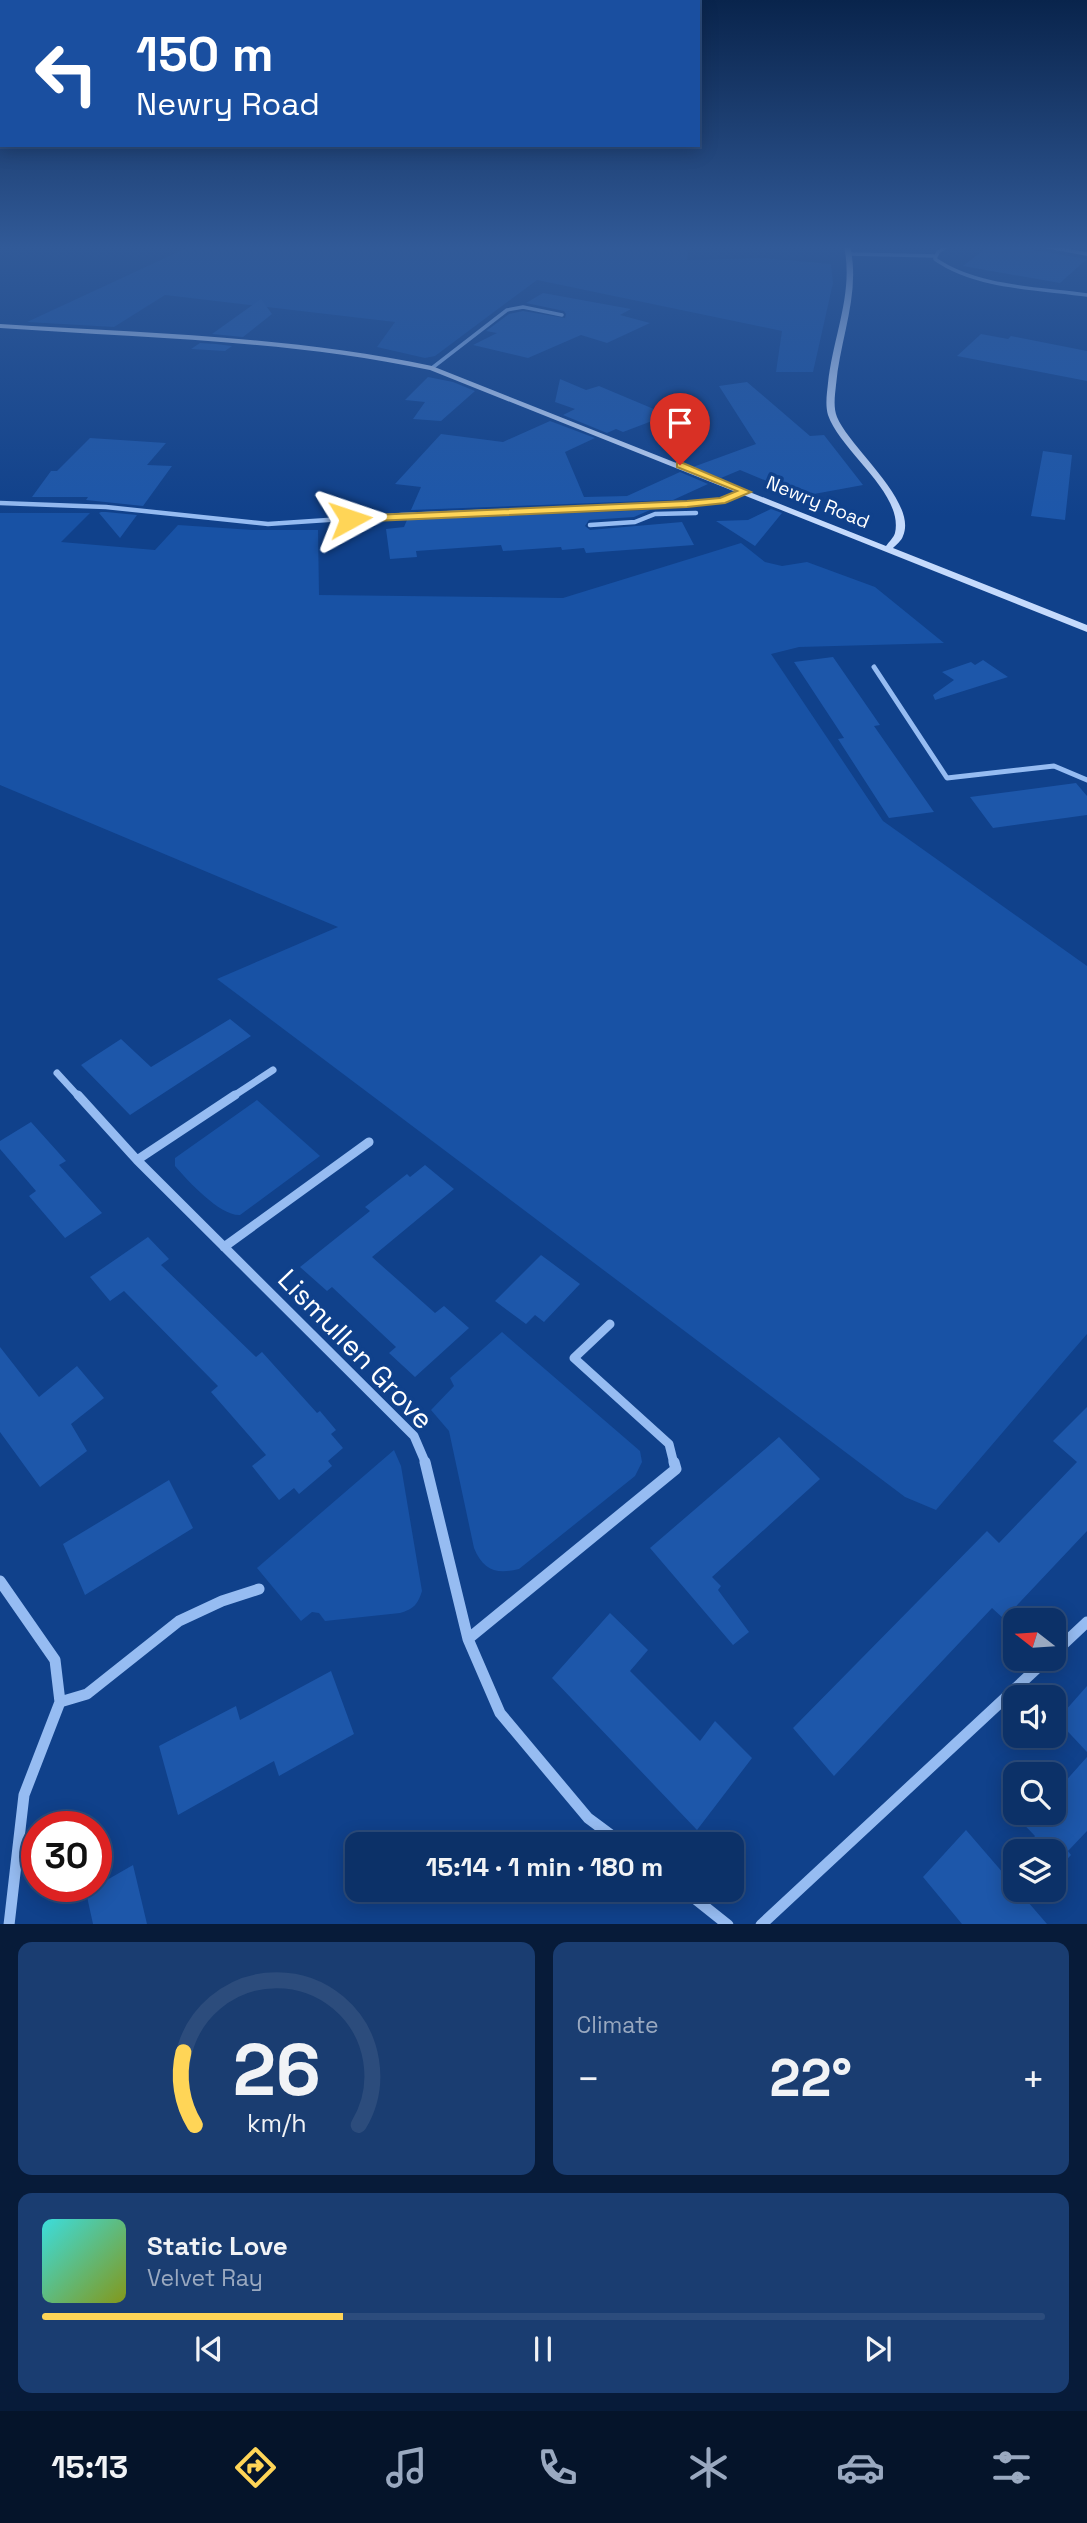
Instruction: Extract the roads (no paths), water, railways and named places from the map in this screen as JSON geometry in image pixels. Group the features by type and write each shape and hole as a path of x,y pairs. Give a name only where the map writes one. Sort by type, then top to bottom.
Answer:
{"main road":[{"name":"Newry Road","path":"166,336 289,343 386,357 432,368 1087,629"},
{"path":"840,336 835,352 832,416 847,442 889,493 900,511 902,526 899,537 888,549"}],"street":[{"path":"432,368 474,336"},
{"path":"0,503 106,508 268,524 722,500 746,492"},
{"path":"615,507 618,523"},
{"path":"590,525 635,522 656,514 696,513"},
{"path":"874,667 947,778 1054,766 1087,780"},
{"path":"137,1160 273,1070"},
{"name":"Lismullen Grove","path":"57,1073 137,1160 414,1436 425,1461 468,1639 500,1713 588,1818 607,1832"},
{"path":"223,1247 369,1142"},
{"path":"468,1639 676,1469 669,1444 573,1358 610,1324"},
{"path":"0,1581 55,1660 60,1702 24,1795 9,1924"},
{"path":"60,1702 87,1694 179,1621 222,1601 259,1589"},
{"path":"1066,1642 1087,1622"},
{"path":"761,1924 1034,1671"},
{"path":"700,1902 728,1924"}]}
